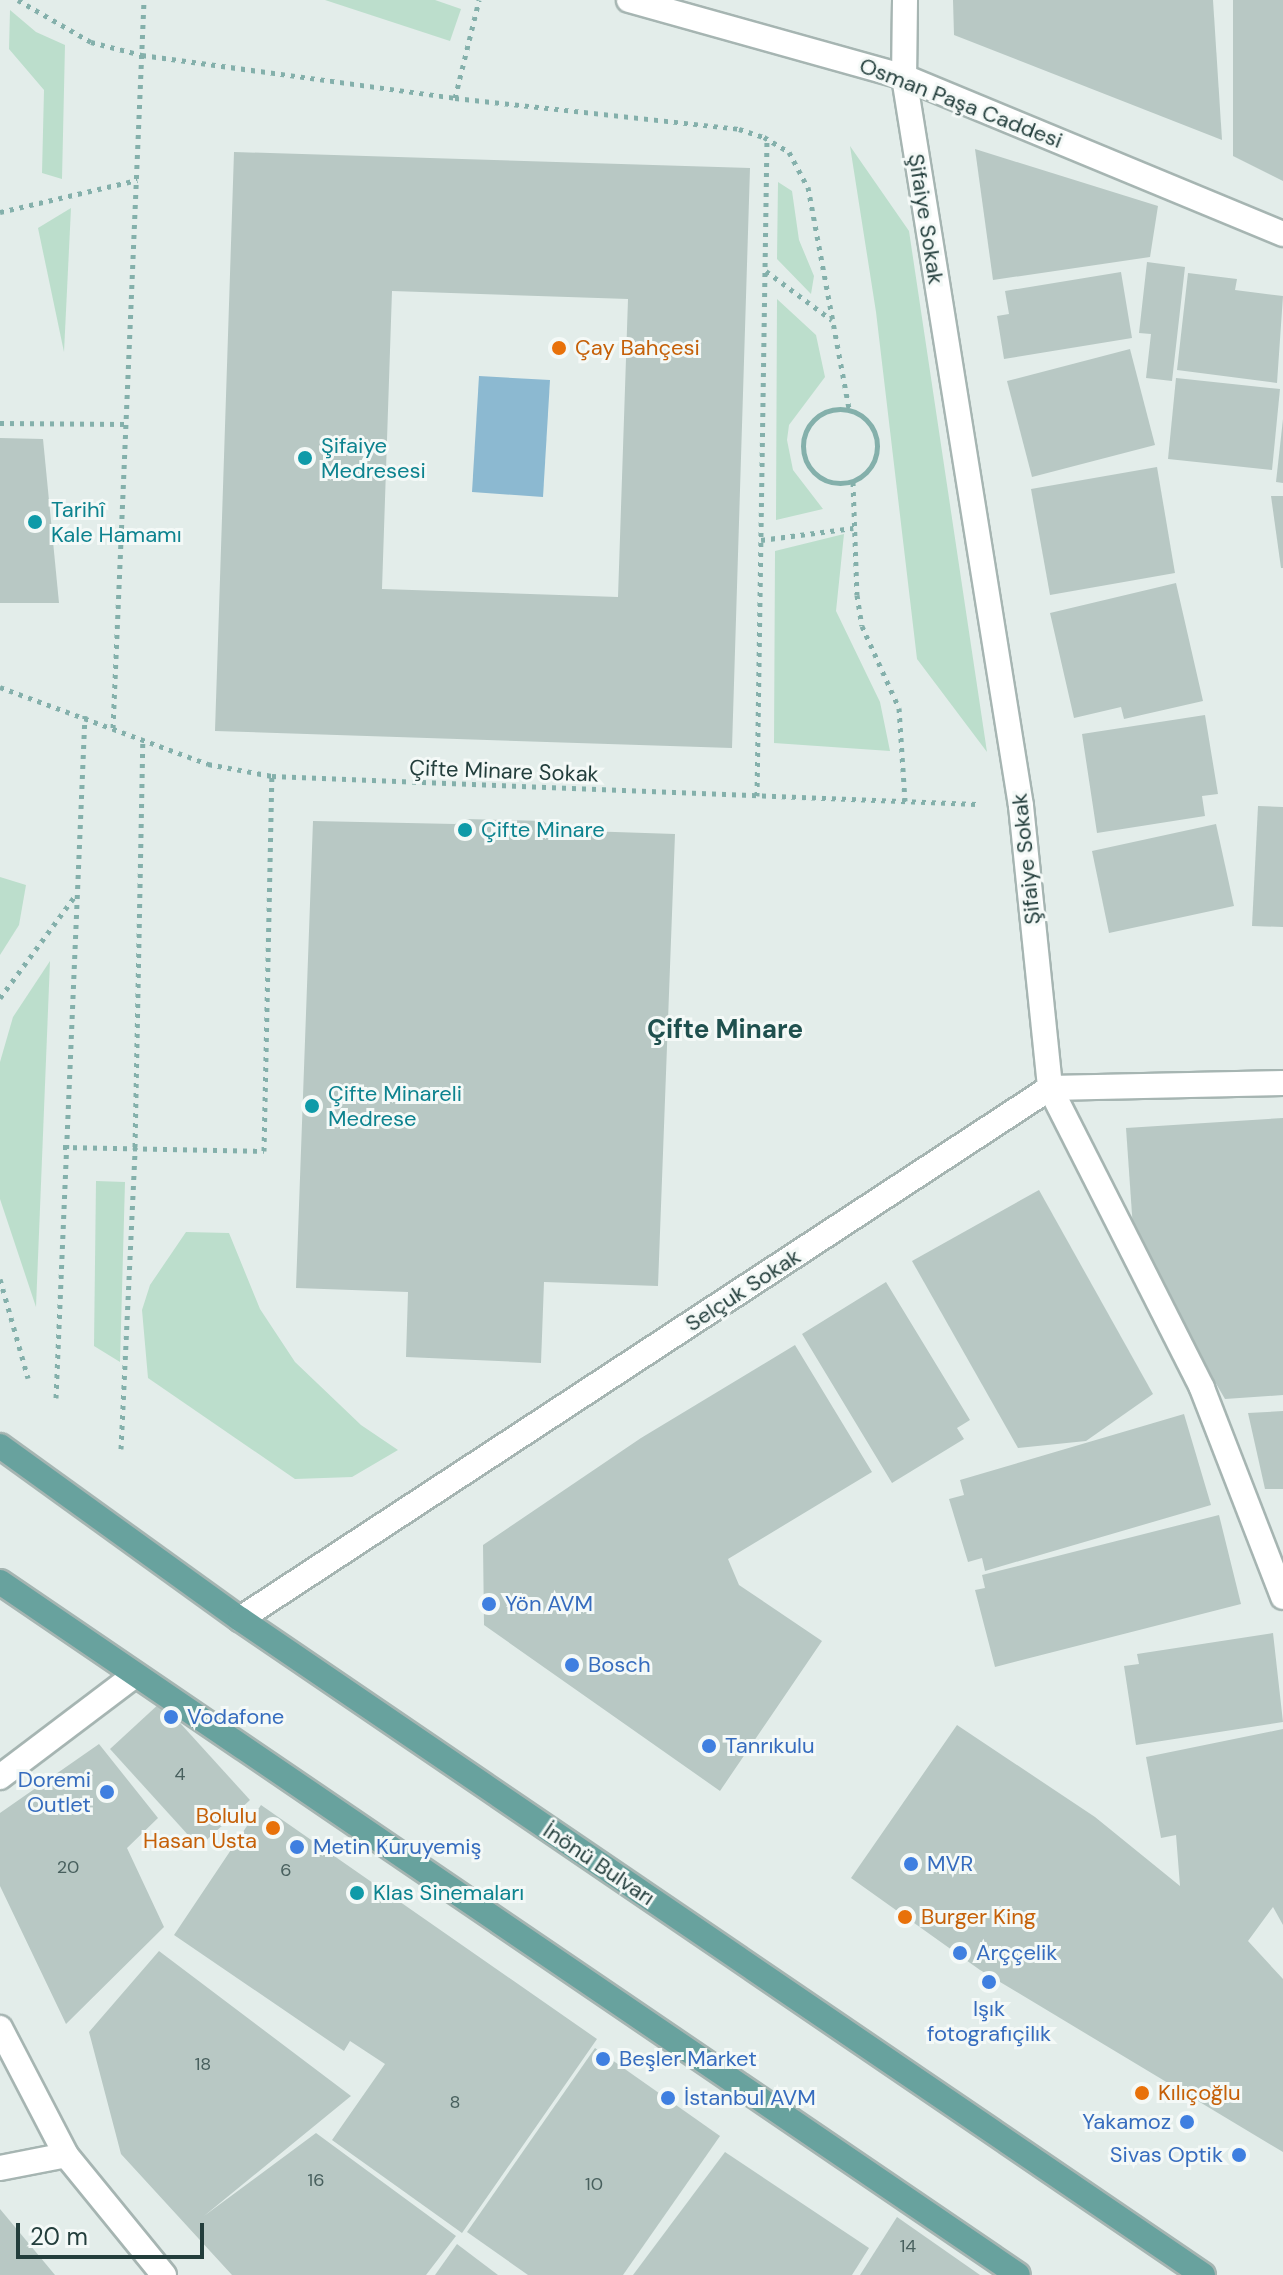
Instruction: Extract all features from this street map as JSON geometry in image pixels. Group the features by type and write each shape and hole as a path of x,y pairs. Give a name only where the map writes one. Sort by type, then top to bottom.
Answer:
{"main road":[{"name":"İnönü Bulvarı","path":"0,1446 240,1619 1203,2275"},
{"path":"0,1582 1018,2275"}],"street":[{"name":"Osman Paşa Caddesi","path":"629,0 904,77 1283,234"},
{"name":"Şifaiye Sokak","path":"905,0 904,77 1021,806 1050,1088 1202,1388 1283,1597"},
{"path":"1050,1088 1283,1083"},
{"name":"Selçuk Sokak","path":"240,1619 1050,1088"},
{"path":"0,1777 135,1675"},
{"path":"0,2028 66,2155 164,2275"},
{"path":"0,2168 66,2155"}],"path":[{"path":"18,0 91,42 142,55 455,98 739,129 767,139 789,152 808,187 849,409"},
{"path":"113,728 144,0"},
{"path":"455,98 479,0"},
{"path":"757,796 767,139"},
{"path":"0,212 137,180"},
{"path":"765,271 832,321"},
{"path":"849,409 869,421 878,443 872,466 853,482 828,482 817,476 803,455 803,442 814,420 823,412 849,409"},
{"path":"0,423 126,424"},
{"path":"853,482 853,528 862,626 899,708 905,801"},
{"path":"761,540 853,528"},
{"name":"Çifte Minare Sokak","path":"0,687 208,764 272,776 1021,806"},
{"path":"56,1398 63,1147 85,716"},
{"path":"121,1449 135,1147 143,741"},
{"path":"63,1147 264,1151 272,776"},
{"path":"0,998 76,895"},
{"path":"0,1279 28,1378"}],"green space":[{"path":"325,0 435,0 461,9 450,41"},
{"path":"10,10 36,32 65,45 62,179 42,173 44,90 9,49"},
{"path":"850,146 909,231 987,752 917,659 876,312"},
{"path":"778,182 792,191 799,240 814,276 811,294 777,259"},
{"path":"71,208 64,352 38,228"},
{"path":"777,299 816,335 825,377 789,425 787,440 793,470 823,509 776,520"},
{"path":"844,534 836,611 880,702 890,751 774,743 775,551"},
{"path":"0,877 26,885 19,925 0,955"},
{"path":"50,961 36,1307 0,1199 0,1062 13,1017"},
{"path":"96,1181 125,1182 120,1362 94,1346"},
{"path":"186,1232 229,1233 260,1309 295,1362 361,1425 398,1450 352,1477 295,1479 148,1378 142,1310 150,1285"}],"water":[{"path":"479,376 550,380 543,497 472,492"}],"building":[{"path":"953,0 1213,0 1222,140 954,35"},
{"path":"1233,0 1283,0 1283,181 1233,156"},
{"path":"975,149 1158,206 1150,257 993,280"},
{"name":"Şifaiye Medresesi","path":"234,152 750,168 732,748 215,731","holes":["392,291 628,299 618,597 382,589"]},
{"path":"1147,262 1185,267 1172,381 1146,378 1151,334 1139,333"},
{"path":"1121,272 1132,338 1004,359 997,316 1009,314 1005,291"},
{"path":"1188,273 1237,279 1235,290 1283,296 1277,383 1177,370"},
{"path":"1130,349 1155,445 1032,477 1007,381"},
{"path":"1176,378 1280,389 1272,470 1168,459"},
{"path":"1283,419 1283,483 1276,482"},
{"path":"0,438 43,439 59,603 0,603"},
{"path":"1157,467 1175,573 1050,595 1031,489"},
{"path":"1271,496 1283,496 1283,568 1281,568"},
{"path":"1176,583 1203,701 1124,719 1121,707 1074,718 1050,613"},
{"path":"1205,715 1218,794 1202,796 1205,816 1097,833 1082,734"},
{"path":"1258,806 1283,807 1283,927 1252,926"},
{"path":"466,819 543,821 555,830 675,834 658,1286 544,1282 541,1363 406,1357 408,1292 296,1288 313,821 455,824"},
{"path":"1216,824 1234,906 1109,933 1092,851"},
{"path":"1283,1118 1283,1395 1225,1399 1134,1243 1126,1128"},
{"path":"1039,1190 1153,1394 1086,1441 1018,1448 912,1261"},
{"path":"886,1282 970,1420 957,1428 964,1439 892,1483 802,1334"},
{"path":"795,1345 872,1472 728,1559 739,1585 822,1641 720,1791 484,1625 483,1545 641,1438"},
{"path":"1283,1411 1283,1489 1265,1489 1248,1413"},
{"path":"1184,1414 1211,1505 985,1571 982,1558 968,1562 949,1499 964,1495 960,1480"},
{"path":"1219,1515 1241,1604 995,1667 975,1590 985,1588 982,1575"},
{"path":"1273,1633 1283,1722 1136,1745 1124,1666 1139,1664 1137,1654"},
{"path":"161,1702 250,1800 199,1847 110,1749"},
{"path":"957,1725 1095,1817 1180,1886 1176,1835 1161,1838 1146,1757 1283,1729 1283,1925 1273,1907 1248,1941 1283,1979 1283,2152 980,1970 851,1878"},
{"path":"99,1744 158,1818 127,1848 164,1927 66,2024 0,1886 0,1813"},
{"path":"261,1805 597,2039 462,2233 332,2140 385,2064 350,2041 344,2051 174,1935"},
{"path":"159,1951 351,2096 204,2216 316,2133 456,2236 426,2275 232,2275 121,2154 89,2032"},
{"path":"595,2048 720,2136 623,2275 528,2275 467,2232"},
{"path":"725,2152 869,2248 852,2275 633,2275"},
{"path":"0,2209 55,2275 0,2275"},
{"path":"897,2217 980,2275 860,2275"},
{"path":"457,2244 498,2275 435,2275"}],"place":[{"name":"Çay Bahçesi","path":"559,348"},
{"name":"Şifaiye Medresesi","path":"305,458"},
{"name":"Tarihî Kale Hamamı","path":"35,522"},
{"name":"Çifte Minare","path":"465,830"},
{"name":"Çifte Minareli Medrese","path":"312,1106"},
{"name":"Yön AVM","path":"489,1604"},
{"name":"Bosch","path":"572,1665"},
{"name":"Vodafone","path":"171,1717"},
{"name":"Tanrıkulu","path":"709,1746"},
{"name":"Doremi Outlet","path":"107,1792"},
{"name":"Bolulu Hasan Usta","path":"273,1828"},
{"name":"Metin Kuruyemiş","path":"297,1847"},
{"name":"MVR","path":"911,1864"},
{"name":"Klas Sinemaları","path":"357,1893"},
{"name":"Burger King","path":"905,1917"},
{"name":"Arççelik","path":"960,1953"},
{"name":"Işık fotografıçilık","path":"989,1982"},
{"name":"Beşler Market","path":"603,2059"},
{"name":"Kılıçoğlu","path":"1142,2093"},
{"name":"İstanbul AVM","path":"668,2098"},
{"name":"Yakamoz","path":"1187,2122"},
{"name":"Sivas Optik","path":"1239,2155"}],"district":[{"name":"Çifte Minare","path":"725,1030"}]}
